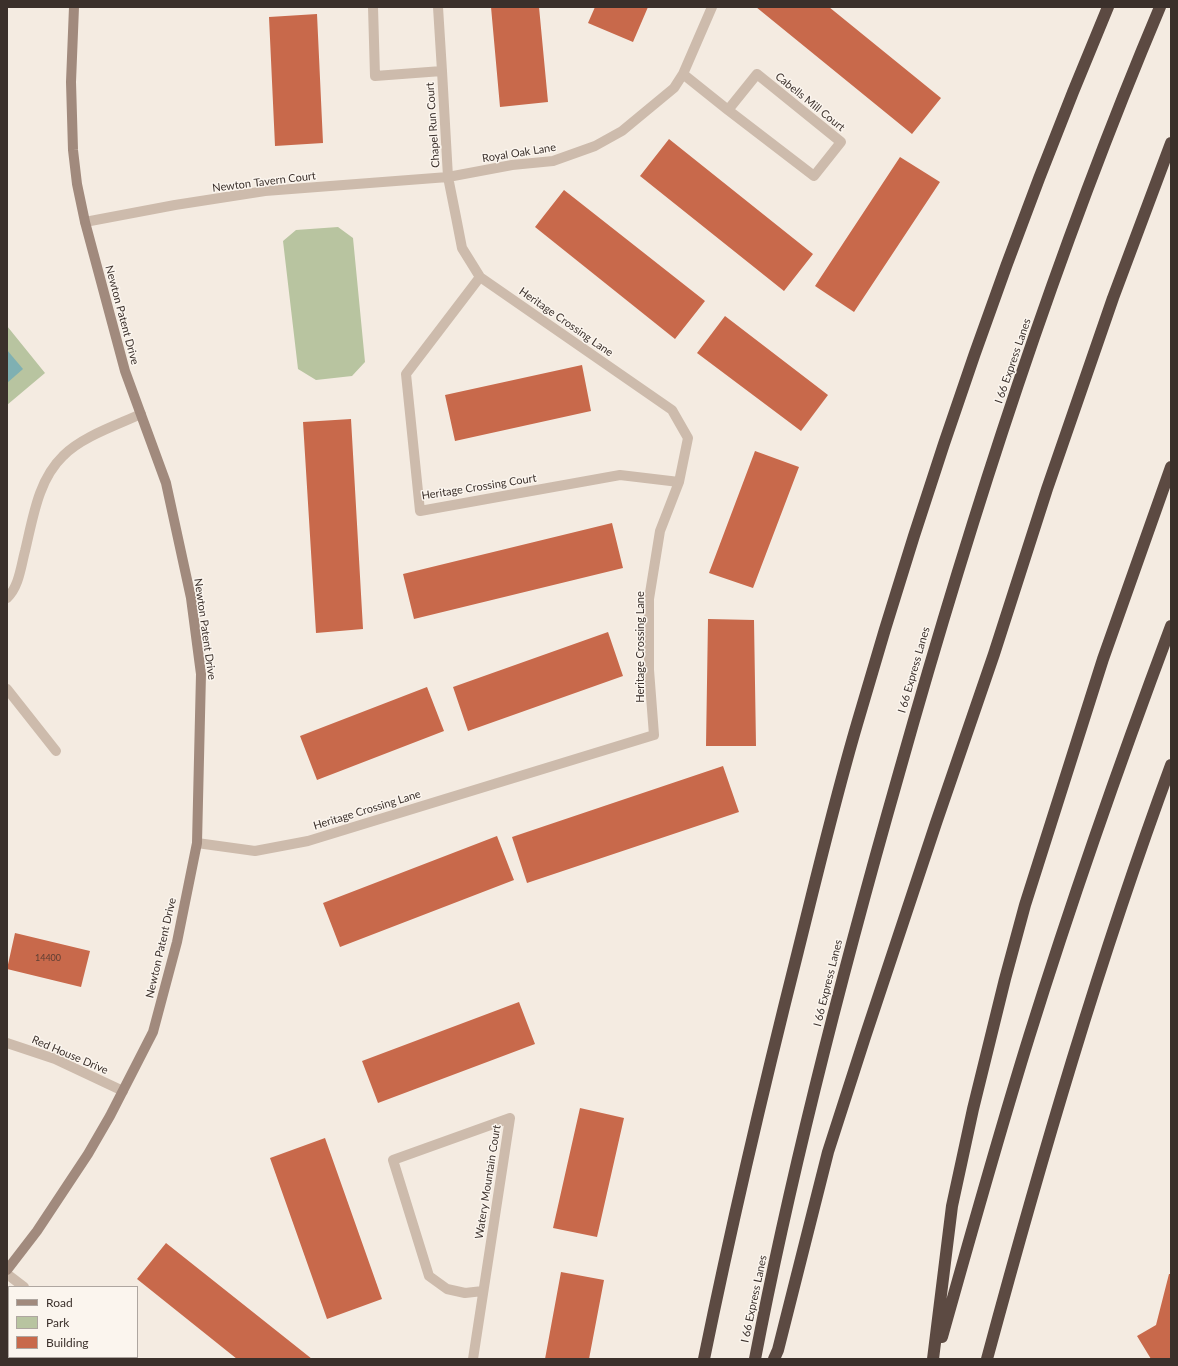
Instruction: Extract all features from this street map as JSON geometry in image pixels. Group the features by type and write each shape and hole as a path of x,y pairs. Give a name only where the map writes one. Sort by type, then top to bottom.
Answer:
{"highway":[{"path":"1090,49 1104,7"},
{"path":"704,1359 753,1131 830,823 881,642 919,518 958,400 1019,231 1090,49 1108,7"},
{"name":"I 66 Express Lanes","path":"755,1359 790,1191 857,920 937,637 1025,362 1084,197 1160,7"},
{"path":"774,1359 780,1342 828,1152 867,1030 994,654 1049,482 1113,298 1171,143"},
{"path":"934,1359 952,1206 973,1109 1005,979 1025,905 1103,659 1171,466"},
{"path":"934,1359 989,1168 1033,1024 1104,810 1171,626"},
{"path":"987,1359 1050,1133 1080,1035 1144,836 1171,766"}],"street":[{"name":"Newton Patent Drive","path":"7,1270 37,1231 88,1154 110,1116 153,1032 177,942 197,843 201,674 191,598 166,483 125,371 85,222 77,184 73,150 71,82 74,7"},
{"name":"Chapel Run Court","path":"372,7 375,76 442,71"},
{"name":"Chapel Run Court","path":"438,7 448,177"},
{"name":"Royal Oak Lane","path":"448,177 512,165 553,161 595,146 622,131 674,88 684,74 712,7"},
{"name":"Cabells Mill Court","path":"684,74 728,110 814,176 841,142 757,74 728,110"},
{"name":"Newton Tavern Court","path":"85,222 175,205 265,191 448,177"},
{"name":"Heritage Crossing Lane","path":"197,843 255,851 308,841 654,735 649,670 649,599 660,531 679,482 688,438 672,410 480,277 462,248 448,177"},
{"name":"Heritage Crossing Court","path":"480,277 406,374 420,511 620,475 679,482"},
{"path":"7,598 12,593 20,571 39,495 48,476 63,456 84,440 140,414"},
{"path":"7,689 56,750"},
{"name":"Red House Drive","path":"7,1043 55,1059 123,1091"},
{"name":"Watery Mountain Court","path":"472,1359 483,1291 510,1118 393,1160 429,1276 447,1288 465,1293 483,1291"},
{"path":"7,1274 23,1286"}],"green space":[{"path":"338,227 353,238 365,362 352,376 316,380 298,369 283,241 296,230"},
{"path":"7,326 45,373 7,405"}],"water":[{"path":"7,350 23,369 7,383"}],"building":[{"path":"491,7 539,7 548,102 500,107"},
{"path":"595,7 648,7 633,42 588,23"},
{"path":"756,7 829,7 941,98 912,134"},
{"path":"317,14 323,143 275,146 269,17"},
{"path":"669,139 813,254 784,291 640,176"},
{"path":"900,157 940,182 854,312 815,286"},
{"path":"564,190 705,301 675,339 535,227"},
{"path":"725,316 828,395 801,431 697,353"},
{"path":"582,365 591,411 455,441 445,395"},
{"path":"351,419 363,629 316,633 303,422"},
{"path":"755,451 799,467 753,588 709,573"},
{"path":"612,523 623,568 414,619 403,574"},
{"path":"708,619 754,620 756,746 706,746"},
{"path":"608,632 623,676 468,731 453,687"},
{"path":"427,687 444,731 317,780 300,736"},
{"path":"723,766 739,812 527,883 512,837"},
{"path":"497,836 514,880 340,947 323,903"},
{"path":"15,933 90,951 81,987 7,969"},
{"path":"519,1002 535,1044 378,1103 362,1061"},
{"path":"580,1108 624,1118 597,1237 553,1228"},
{"path":"325,1138 382,1299 327,1319 270,1158"},
{"path":"166,1243 312,1359 237,1359 137,1279"},
{"path":"561,1272 604,1280 589,1359 545,1359"},
{"path":"1169,1274 1171,1274 1171,1359 1151,1359 1137,1336 1156,1325"}]}
